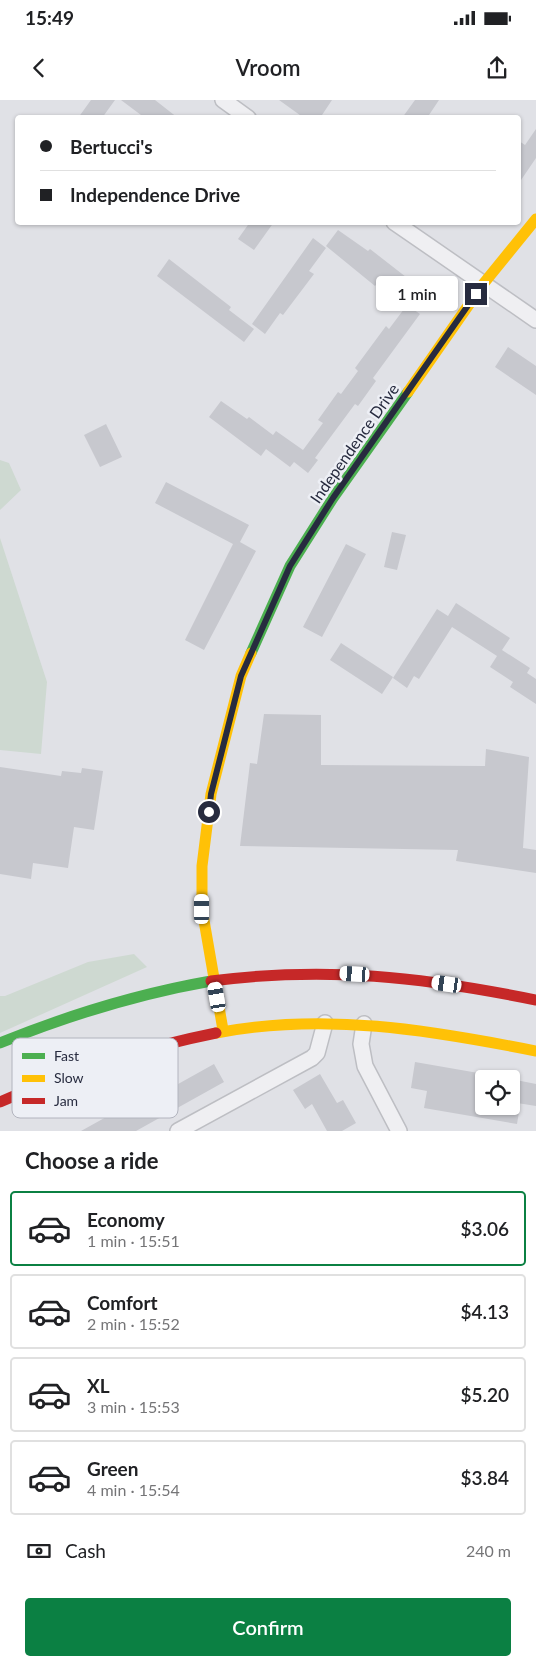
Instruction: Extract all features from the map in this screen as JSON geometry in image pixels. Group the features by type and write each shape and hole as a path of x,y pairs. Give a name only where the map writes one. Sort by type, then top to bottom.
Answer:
{"main road":[{"name":"Independence Drive","path":"223,1030 202,909 202,866 211,794 241,676 290,566 333,498 448,337 484,283 536,219"},
{"path":"12,1038 98,1006 166,990 214,981 298,974 370,975 447,984 536,1000"},
{"path":"178,1039 223,1030 263,1025 364,1024 422,1030 536,1051"},
{"path":"0,1043 12,1038"},
{"path":"0,1102 12,1097"}],"street":[{"path":"223,100 244,115"},
{"path":"398,225 536,320"},
{"path":"183,1130 312,1058 317,1053 325,1023"},
{"path":"364,1024 361,1044 363,1061 399,1131"}],"shaded area":[{"path":"0,460 9,463 21,490 0,510"},
{"path":"0,538 47,682 41,754 0,750"},
{"path":"134,954 147,967 0,1033 0,996 5,996 88,962"}],"building":[{"path":"91,100 115,100 104,115 80,115"},
{"path":"121,100 155,100 174,115 141,115"},
{"path":"279,100 332,100 322,115 300,115"},
{"path":"415,100 439,100 429,115 404,115"},
{"path":"536,129 536,158 521,180 521,142 525,145"},
{"path":"248,225 272,225 254,250 238,239"},
{"path":"338,230 368,251 370,249 415,284 403,300 378,282 375,286 326,246"},
{"path":"313,238 326,248 309,271 314,274 283,315 280,313 265,334 252,324"},
{"path":"169,259 231,307 229,310 254,329 244,342 157,276"},
{"path":"407,305 420,314 373,378 376,381 358,406 355,404 315,458 318,460 308,473 294,462 290,467 266,449 261,456 209,417 221,401 247,419 249,417 273,435 276,431 303,450 323,423 318,420 338,392 341,394 358,371 355,368 386,326 389,329"},
{"path":"508,347 536,366 536,395 495,367"},
{"path":"106,424 122,457 100,467 84,435"},
{"path":"166,482 249,525 240,542 256,551 204,650 185,640 233,544 155,503"},
{"path":"392,532 406,535 397,570 384,567"},
{"path":"346,544 366,554 322,637 303,627"},
{"path":"456,603 510,638 502,650 530,668 527,673 536,679 536,704 510,687 513,682 490,667 497,656 452,627 419,679 414,676 407,688 393,678 437,609 448,616"},
{"path":"341,643 393,677 382,694 330,660"},
{"path":"264,714 321,715 321,765 485,766 486,749 529,757 523,848 536,850 536,873 456,861 458,850 240,846 250,763 257,764"},
{"path":"0,767 61,776 62,771 81,773 82,768 103,771 94,830 74,827 68,868 33,863 31,879 0,874"},
{"path":"415,1062 475,1072 475,1115 518,1115 517,1124 424,1108 427,1091 411,1088"},
{"path":"214,1064 224,1082 178,1108 178,1084"},
{"path":"320,1074 337,1103 343,1100 356,1123 342,1131 327,1131 312,1104 305,1109 293,1090"},
{"path":"520,1081 536,1084 536,1106 520,1103"},
{"path":"104,1118 159,1118 136,1131 81,1131"}],"traffic: fast":[{"path":"251,653 290,566 333,498 408,392"},
{"path":"13,1038 104,1006 157,992 211,981"},
{"path":"0,1043 12,1038"}],"traffic: slow":[{"path":"408,392 484,283 536,219"},
{"path":"223,1030 202,909 202,866 211,794 241,676 251,653"},
{"path":"216,1033 256,1027 297,1024 377,1026 456,1036 536,1051"}],"traffic: jam":[{"path":"211,981 295,974 374,976 453,985 536,1000"},
{"path":"178,1042 216,1033"},
{"path":"0,1102 12,1097"}],"route":[{"path":"209,812 211,794 231,709 241,676 290,566 333,498 448,337 476,294"}]}
